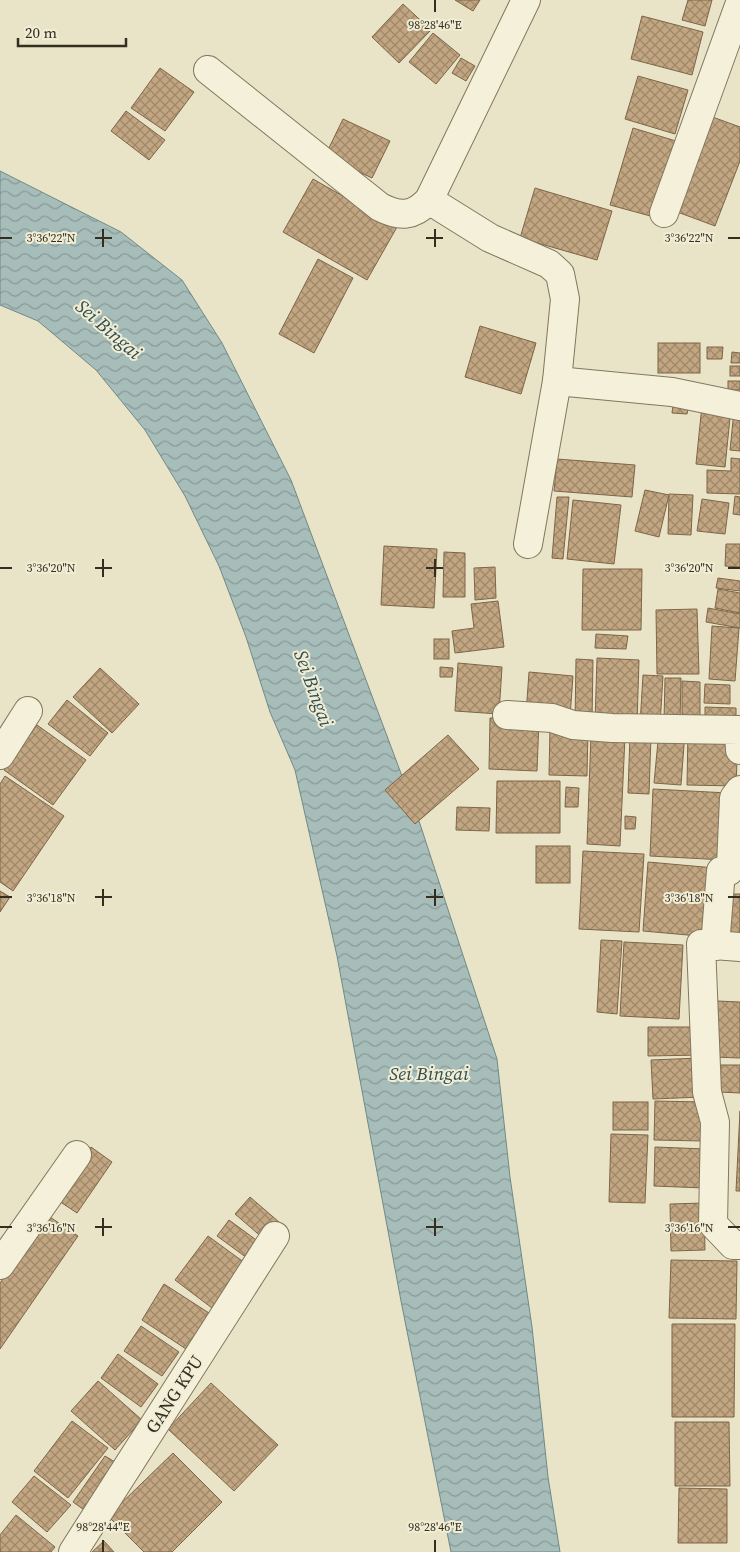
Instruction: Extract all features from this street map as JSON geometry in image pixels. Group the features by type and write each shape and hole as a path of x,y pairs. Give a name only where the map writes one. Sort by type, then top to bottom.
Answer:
{"street":[{"path":"208,70 380,207 393,213 412,213 429,200 526,0"},
{"path":"664,213 740,3"},
{"path":"429,200 490,238 549,264 560,274 565,299 557,381 528,544"},
{"path":"557,381 672,392 740,406"},
{"path":"0,755 28,711"},
{"path":"506,715 552,718 573,725 646,729 739,730 740,750"},
{"path":"740,790 734,798 731,866 729,871 721,871 727,946 701,944 708,1092 715,1122 713,1224 733,1245 740,1245"},
{"path":"0,1265 77,1155"},
{"name":"GANG KPU","path":"73,1552 275,1236"}],"water":[{"name":"Sei Bingai","path":"0,171 121,232 182,280 222,343 291,480 420,824 497,1059 510,1177 532,1327 548,1477 560,1552 451,1552 401,1301 337,956 295,770 270,712 246,637 219,566 185,496 145,430 96,370 38,321 0,305"}],"building":[{"path":"455,0 480,0 473,11"},
{"path":"688,0 712,0 705,26 682,20"},
{"path":"403,4 431,30 399,63 372,37"},
{"path":"642,16 703,32 692,75 631,59"},
{"path":"433,33 460,55 436,84 409,62"},
{"path":"461,58 475,66 466,81 452,73"},
{"path":"160,68 194,92 165,131 131,108"},
{"path":"638,76 688,90 675,134 625,119"},
{"path":"126,111 165,140 149,160 111,131"},
{"path":"707,115 740,127 740,161 715,226 672,210"},
{"path":"343,119 390,141 372,178 325,156"},
{"path":"633,128 676,141 654,217 610,205"},
{"path":"313,179 397,227 367,280 283,232"},
{"path":"535,188 612,211 597,260 520,238"},
{"path":"318,259 353,278 314,353 279,334"},
{"path":"480,326 536,343 521,394 465,377"},
{"path":"658,343 700,343 700,373 658,373"},
{"path":"707,347 723,347 722,359 707,359"},
{"path":"732,352 740,353 740,363 731,363"},
{"path":"730,366 740,366 740,376 730,376"},
{"path":"728,381 740,381 740,390 728,390"},
{"path":"674,397 690,400 687,414 672,413"},
{"path":"702,405 731,408 725,467 696,464"},
{"path":"734,411 740,412 740,451 730,450"},
{"path":"731,458 740,459 740,494 707,493 707,470 731,471"},
{"path":"557,459 635,465 632,497 554,491"},
{"path":"645,490 669,495 659,537 635,531"},
{"path":"669,494 693,495 691,535 668,534"},
{"path":"735,496 740,497 740,515 733,514"},
{"path":"557,497 569,497 563,559 552,558"},
{"path":"702,499 729,503 725,534 697,531"},
{"path":"573,500 621,505 614,564 567,559"},
{"path":"726,544 740,544 740,567 725,566"},
{"path":"384,546 437,549 434,608 381,605"},
{"path":"444,552 465,553 465,597 443,597"},
{"path":"495,567 496,598 475,600 474,568"},
{"path":"583,569 642,569 641,630 582,630"},
{"path":"718,578 740,581 740,591 716,588"},
{"path":"718,589 740,593 740,613 715,608"},
{"path":"498,601 504,647 455,653 452,631 474,628 471,604"},
{"path":"708,608 740,614 740,628 706,622"},
{"path":"697,609 699,674 657,674 656,610"},
{"path":"712,626 739,628 735,681 709,679"},
{"path":"596,634 628,636 626,649 595,648"},
{"path":"434,639 449,639 449,659 434,659"},
{"path":"597,658 639,660 637,724 595,722"},
{"path":"576,659 593,660 592,722 575,722"},
{"path":"458,663 502,667 499,714 455,711"},
{"path":"440,667 453,668 452,677 440,677"},
{"path":"100,668 139,704 112,733 73,697"},
{"path":"529,672 573,676 570,717 526,714"},
{"path":"643,675 663,676 660,725 640,724"},
{"path":"665,678 681,678 680,721 664,721"},
{"path":"682,681 700,682 700,724 682,724"},
{"path":"705,684 730,685 730,704 704,703"},
{"path":"67,700 108,733 90,756 48,724"},
{"path":"705,707 736,708 736,727 705,727"},
{"path":"490,718 539,720 537,771 489,769"},
{"path":"37,725 86,760 53,805 4,770"},
{"path":"550,728 588,729 587,776 549,775"},
{"path":"688,730 738,732 736,786 687,785"},
{"path":"659,731 685,732 681,785 654,783"},
{"path":"448,735 479,769 415,824 385,790"},
{"path":"591,735 625,737 620,846 587,844"},
{"path":"630,735 651,736 649,794 628,793"},
{"path":"5,776 64,816 13,891 0,882 0,784"},
{"path":"497,781 560,781 560,833 496,833"},
{"path":"566,787 579,788 578,807 565,807"},
{"path":"653,789 728,793 725,860 650,856"},
{"path":"457,807 490,808 489,831 456,830"},
{"path":"625,816 636,817 635,829 625,829"},
{"path":"536,846 570,846 570,883 536,883"},
{"path":"583,851 644,854 639,932 579,929"},
{"path":"648,862 715,868 710,937 643,931"},
{"path":"0,891 10,897 0,912"},
{"path":"731,894 740,894 740,935 730,934"},
{"path":"601,940 622,941 617,1014 597,1012"},
{"path":"624,942 683,945 679,1019 620,1016"},
{"path":"717,1001 740,1002 740,1058 714,1057"},
{"path":"648,1027 701,1027 702,1055 648,1056"},
{"path":"700,1058 702,1097 653,1099 651,1060"},
{"path":"721,1065 740,1065 740,1093 719,1092"},
{"path":"655,1101 704,1102 703,1141 654,1140"},
{"path":"613,1102 648,1102 648,1130 613,1130"},
{"path":"740,1111 740,1191 736,1191"},
{"path":"611,1134 648,1135 645,1203 609,1202"},
{"path":"91,1147 112,1162 77,1213 56,1199"},
{"path":"655,1147 706,1149 704,1188 654,1186"},
{"path":"250,1197 279,1222 264,1239 235,1214"},
{"path":"704,1203 705,1250 671,1251 670,1204"},
{"path":"47,1215 78,1236 0,1349 0,1283"},
{"path":"229,1220 259,1242 247,1258 217,1236"},
{"path":"208,1236 245,1263 212,1308 175,1280"},
{"path":"671,1260 737,1261 736,1319 669,1318"},
{"path":"164,1284 209,1313 186,1349 142,1320"},
{"path":"672,1324 735,1324 734,1417 672,1417"},
{"path":"141,1326 179,1352 162,1376 124,1351"},
{"path":"118,1354 158,1384 141,1407 101,1378"},
{"path":"98,1381 142,1420 115,1450 71,1411"},
{"path":"211,1383 278,1445 234,1491 168,1429"},
{"path":"72,1421 108,1448 68,1498 34,1471"},
{"path":"675,1422 729,1422 730,1486 675,1486"},
{"path":"173,1453 222,1502 172,1552 144,1552 108,1516"},
{"path":"105,1456 120,1465 87,1512 73,1502"},
{"path":"34,1476 71,1505 47,1532 12,1502"},
{"path":"679,1488 727,1489 727,1543 678,1543"},
{"path":"16,1515 55,1547 51,1552 0,1552 0,1535"},
{"path":"104,1541 114,1552 92,1552"}]}
